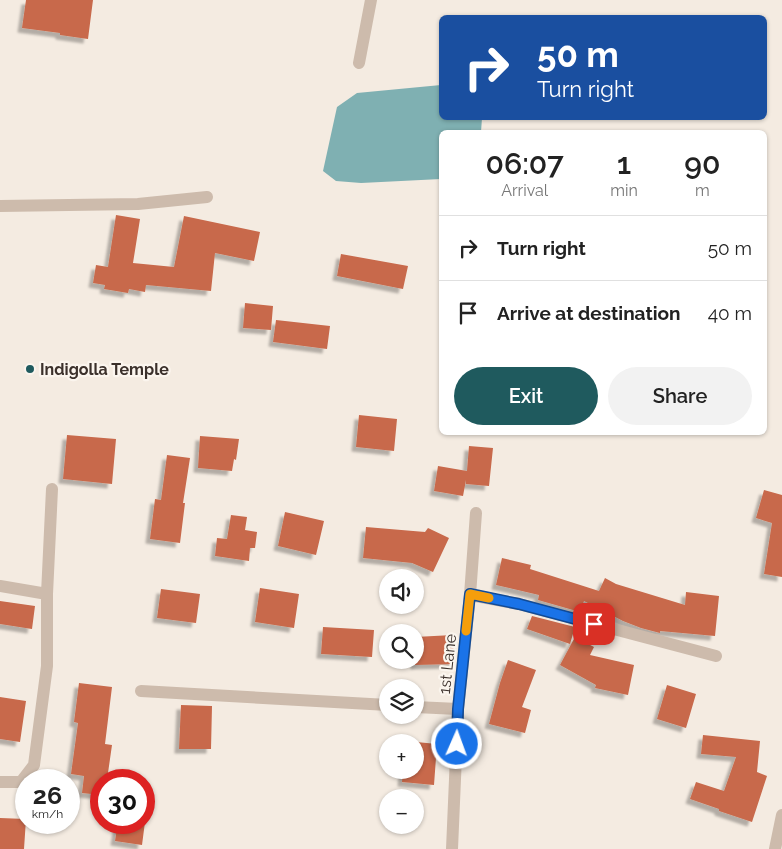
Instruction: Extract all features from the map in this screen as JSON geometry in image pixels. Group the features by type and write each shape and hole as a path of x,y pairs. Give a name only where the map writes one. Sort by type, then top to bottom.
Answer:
{"street":[{"path":"359,63 372,0"},
{"path":"0,206 138,204 206,197"},
{"path":"0,782 21,782 34,765 48,666 48,594 52,489"},
{"name":"1st Lane","path":"452,849 458,709 476,512"},
{"path":"0,586 48,594"},
{"path":"470,594 519,604 716,656"},
{"path":"141,691 379,704"},
{"path":"424,707 458,709"},
{"path":"778,844 782,815"}],"water":[{"path":"439,85 439,120 482,120 481,130 439,130 439,179 361,183 336,181 323,171 337,107 357,93"}],"building":[{"path":"26,0 93,0 88,39 22,28"},
{"path":"116,215 140,219 133,263 174,267 184,216 260,232 254,261 215,253 211,291 146,285 145,292 129,289 128,293 104,289 105,285 93,283 96,265 108,267"},
{"path":"341,254 408,266 403,289 337,276"},
{"path":"245,303 273,306 271,330 243,328"},
{"path":"276,320 330,326 327,349 273,342"},
{"path":"359,415 397,419 394,451 356,447"},
{"path":"67,435 116,439 112,484 63,479"},
{"path":"200,436 239,439 236,460 234,459 232,471 198,468"},
{"path":"469,446 493,448 489,486 466,484 466,480 463,496 434,491 438,466 467,471"},
{"path":"167,455 190,458 183,503 185,503 180,543 150,539 155,499 161,500"},
{"path":"764,490 782,495 782,577 764,574 772,523 756,518"},
{"path":"285,512 324,521 316,555 278,546"},
{"path":"231,515 247,517 245,530 257,532 255,548 250,548 249,561 215,556 217,538 227,539"},
{"path":"366,527 425,532 428,528 449,538 433,572 412,563 363,558"},
{"path":"502,558 531,565 530,569 599,591 605,578 616,584 685,605 686,592 719,596 715,636 660,631 660,633 623,621 584,601 580,612 538,600 539,595 496,585"},
{"path":"260,588 299,594 294,628 255,622"},
{"path":"161,589 200,594 196,623 157,618"},
{"path":"0,601 35,606 32,629 0,624"},
{"path":"532,616 575,627 570,644 527,629"},
{"path":"323,627 374,630 372,657 321,654"},
{"path":"453,635 454,664 424,665 424,637"},
{"path":"575,637 594,647 590,655 634,665 628,695 595,688 596,685 560,665"},
{"path":"508,660 536,670 522,707 531,710 525,733 489,724"},
{"path":"79,683 112,687 105,744 112,745 109,769 90,769 90,794 82,793 84,776 80,775 80,769 72,769 78,723 74,722"},
{"path":"667,685 696,694 686,728 657,719"},
{"path":"0,697 26,701 20,742 0,739"},
{"path":"181,705 212,706 211,749 179,749"},
{"path":"703,735 760,741 757,772 767,776 752,822 690,799 696,782 724,791 736,757 701,754"},
{"path":"424,743 437,744 434,785 402,782 402,779 424,779"},
{"path":"0,818 15,819 15,834 25,834 24,849 0,849"},
{"path":"116,834 143,834 142,845 115,841"}],"slow traffic":[{"path":"466,631 470,594 489,598"}],"place":[{"name":"Indigolla Temple","path":"30,369"}],"route":[{"path":"457,744 458,709 470,594 519,604 594,624"}]}
